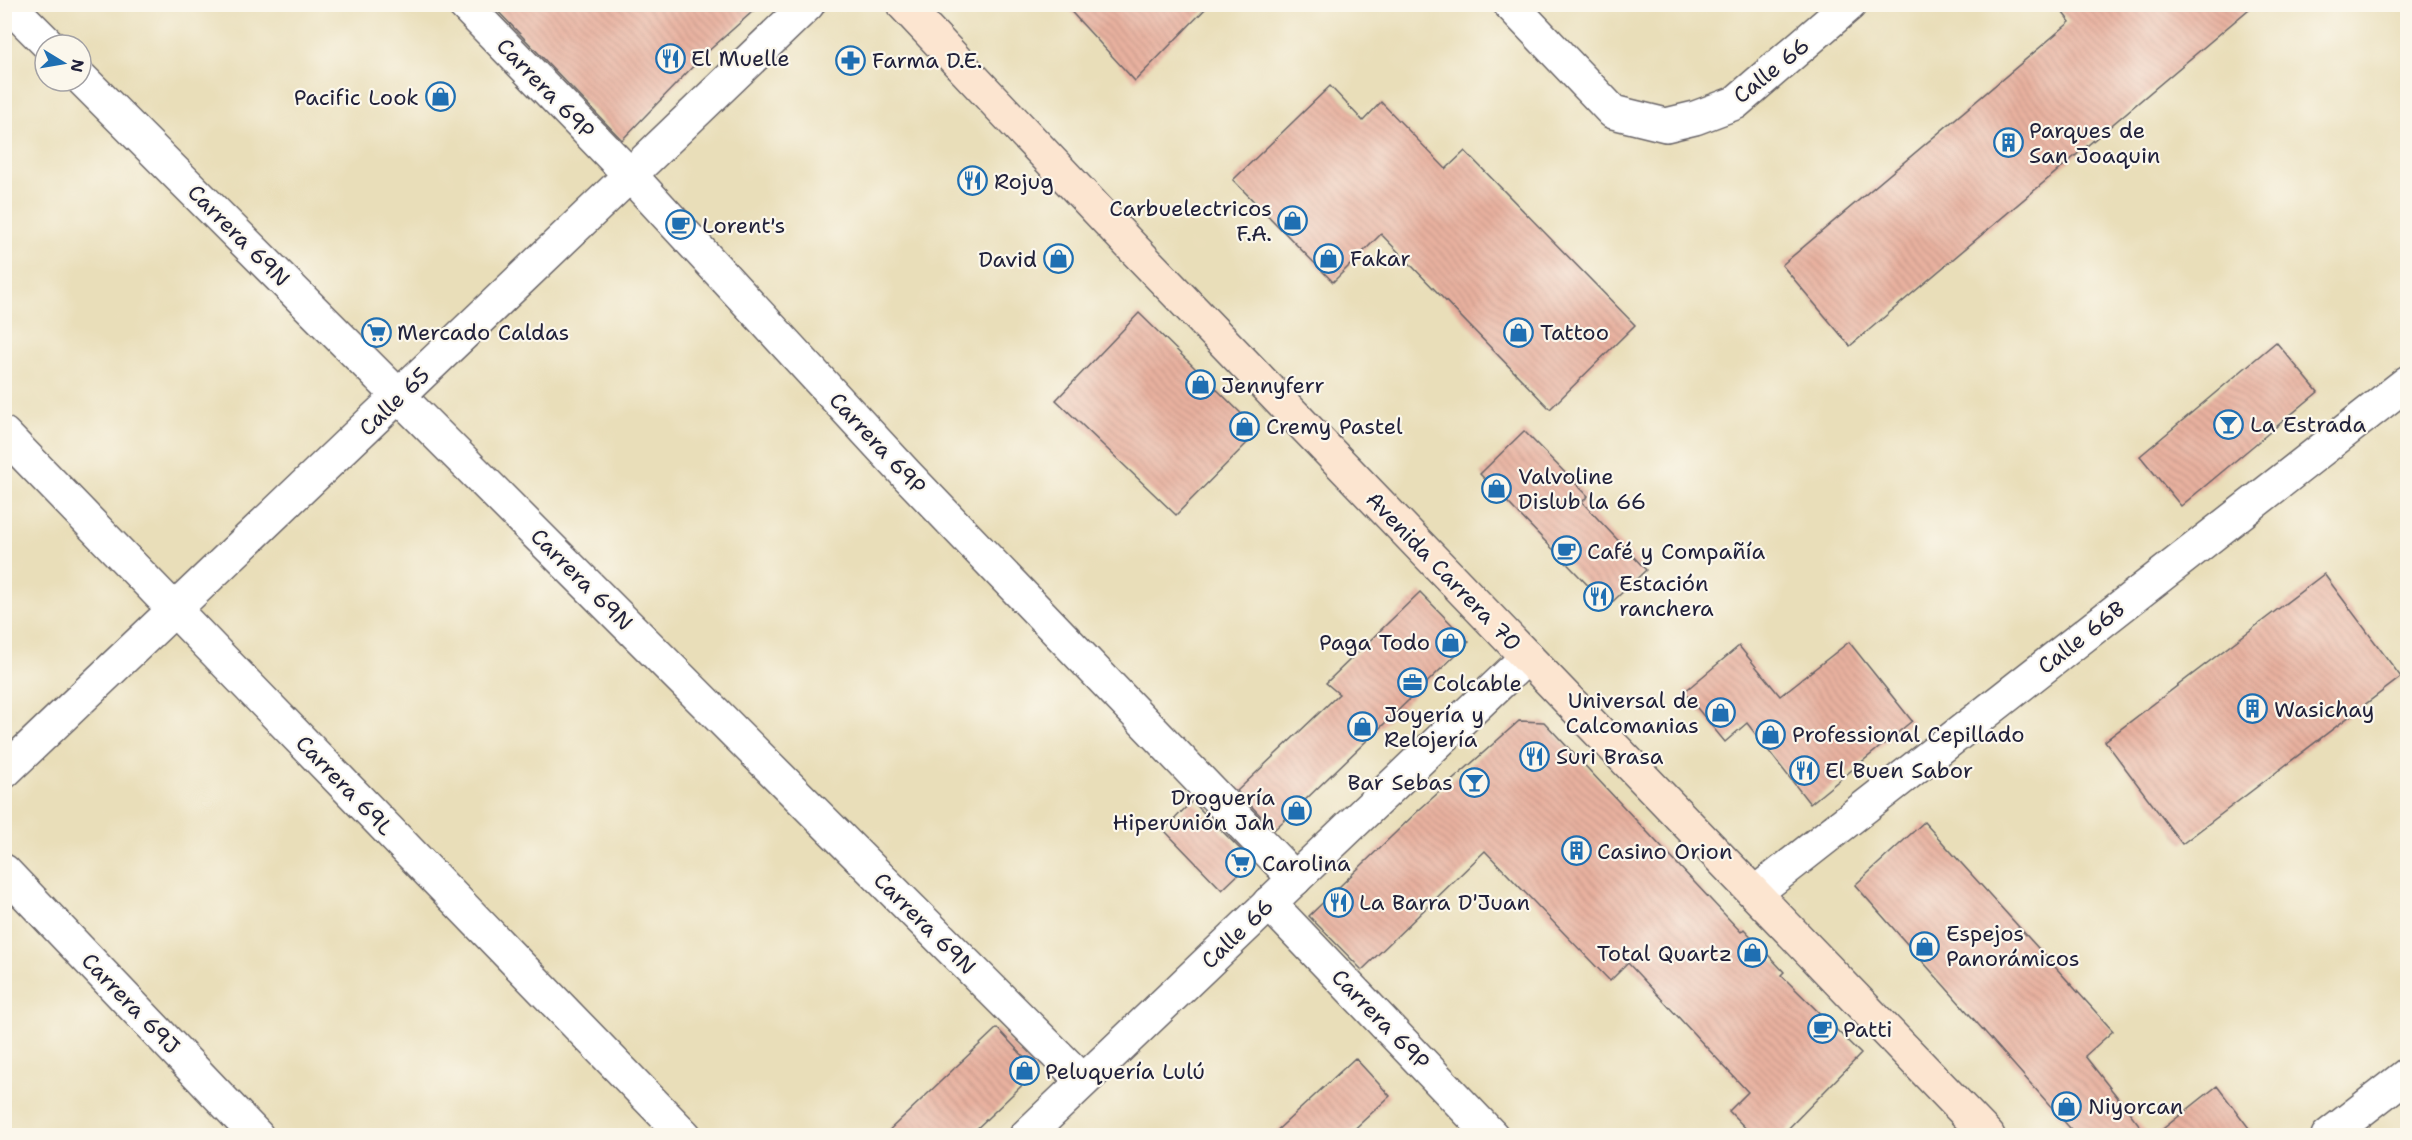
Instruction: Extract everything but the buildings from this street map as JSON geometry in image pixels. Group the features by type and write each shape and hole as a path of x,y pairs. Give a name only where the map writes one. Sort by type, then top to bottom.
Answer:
{"main road":[{"name":"Avenida Carrera 70","path":"903,4 1143,259 1988,1136"}],"street":[{"path":"8,4 36,33"},
{"name":"Carrera 69P","path":"464,4 630,176 906,474 1295,879"},
{"name":"Calle 65","path":"4,772 808,4"},
{"name":"Calle 66","path":"1510,4 1613,112 1666,125 1695,118 1735,103 1850,4"},
{"name":"Carrera 69N","path":"93,90 1083,1081"},
{"name":"Calle 66B","path":"1755,893 2408,382"},
{"name":"Carrera 69L","path":"4,434 685,1136"},
{"name":"Calle 66","path":"1026,1136 1527,657"},
{"name":"Carrera 69J","path":"4,871 257,1136"},
{"name":"Carrera 69P","path":"1269,903 1492,1136"},
{"path":"2328,1136 2408,1074"}],"place":[{"name":"El Muelle","path":"670,58"},
{"name":"Farma D.E.","path":"851,60"},
{"name":"Pacific Look","path":"440,97"},
{"name":"Parques de San Joaquin","path":"2008,143"},
{"name":"Rojug","path":"973,181"},
{"name":"Carbuelectricos F.A.","path":"1293,221"},
{"name":"Lorent's","path":"681,225"},
{"name":"Fakar","path":"1329,258"},
{"name":"David","path":"1058,259"},
{"name":"Mercado Caldas","path":"376,332"},
{"name":"Tattoo","path":"1519,332"},
{"name":"Jennyferr","path":"1200,385"},
{"name":"La Estrada","path":"2229,424"},
{"name":"Cremy Pastel","path":"1245,426"},
{"name":"Valvoline Dislub la 66","path":"1497,489"},
{"name":"Café y Compañía","path":"1566,551"},
{"name":"Estación ranchera","path":"1598,596"},
{"name":"Paga Todo","path":"1451,642"},
{"name":"Colcable","path":"1412,683"},
{"name":"Wasichay","path":"2253,709"},
{"name":"Universal de Calcomanias","path":"1720,713"},
{"name":"Joyería y Relojería","path":"1363,727"},
{"name":"Professional Cepillado","path":"1771,734"},
{"name":"Suri Brasa","path":"1535,756"},
{"name":"El Buen Sabor","path":"1804,770"},
{"name":"Bar Sebas","path":"1474,782"},
{"name":"Droguería Hiperunión Jah","path":"1296,810"},
{"name":"Casino Orion","path":"1576,851"},
{"name":"Carolina","path":"1241,863"},
{"name":"La Barra D'Juan","path":"1338,902"},
{"name":"Espejos Panorámicos","path":"1925,946"},
{"name":"Total Quartz","path":"1753,953"},
{"name":"Patti","path":"1822,1029"},
{"name":"Peluquería Lulú","path":"1024,1071"},
{"name":"Niyorcan","path":"2067,1106"}]}
